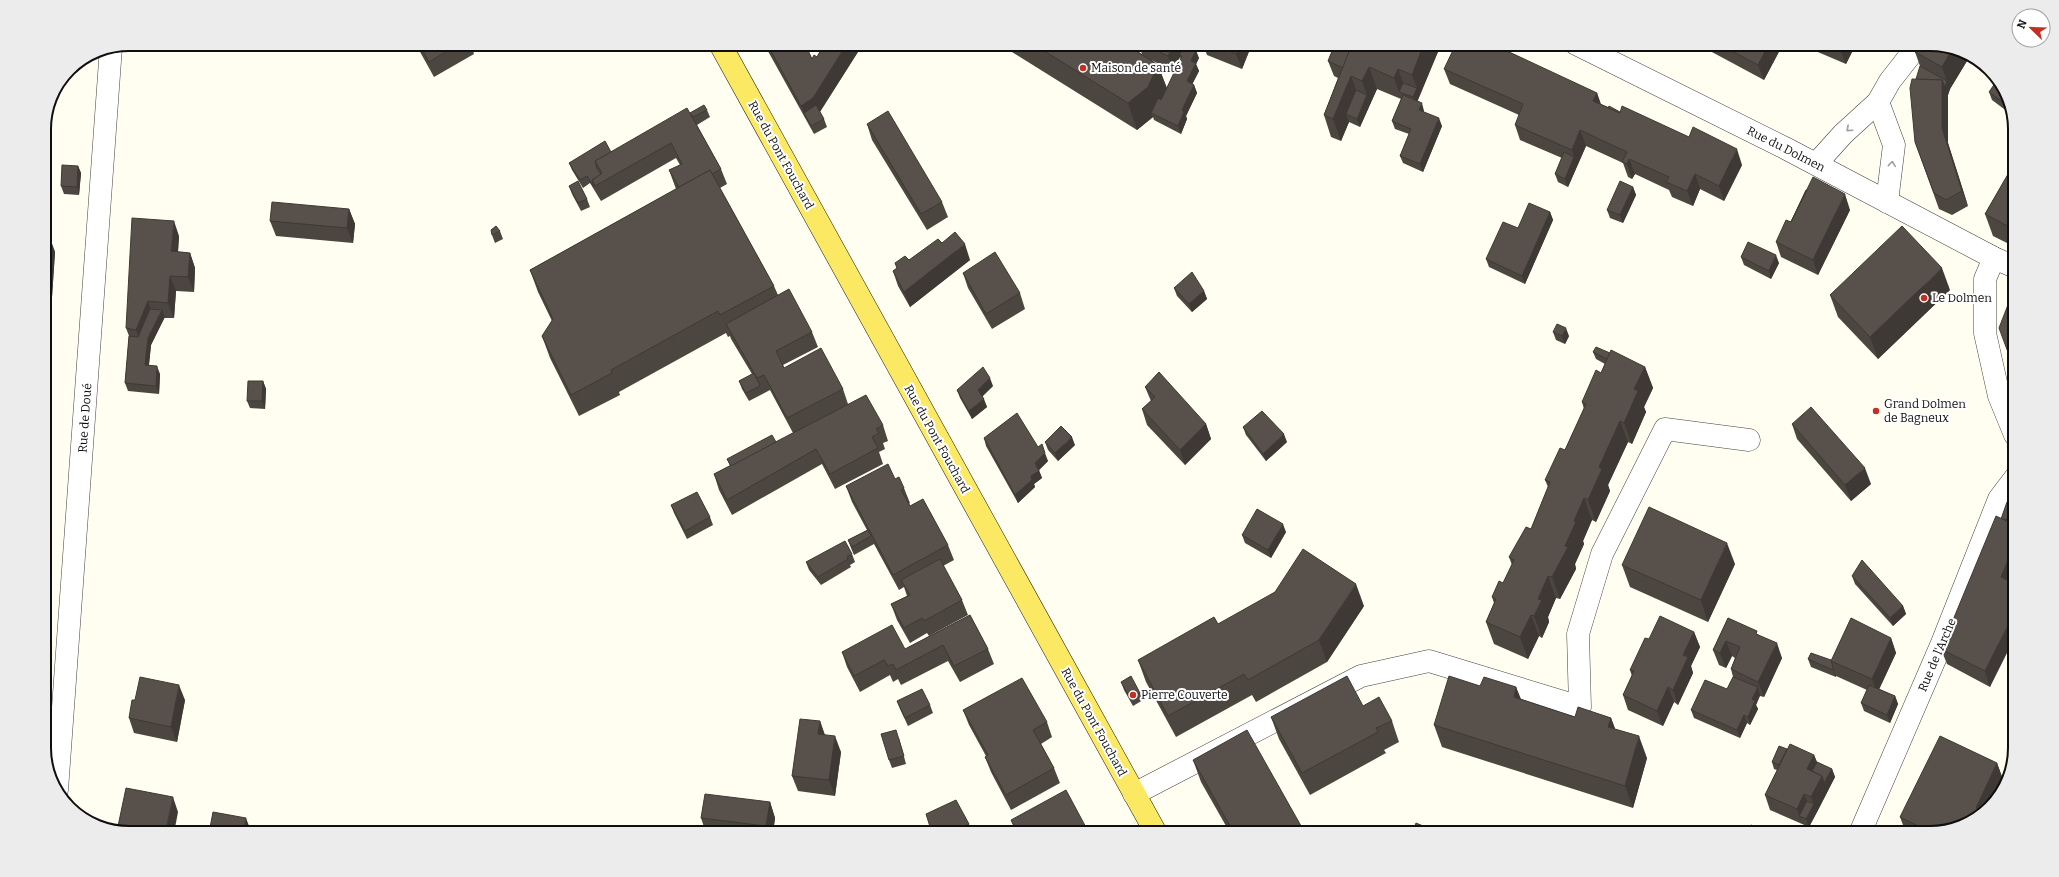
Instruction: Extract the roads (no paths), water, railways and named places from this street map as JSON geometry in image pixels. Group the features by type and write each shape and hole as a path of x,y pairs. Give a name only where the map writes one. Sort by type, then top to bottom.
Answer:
{"main road":[{"name":"Rue du Pont Fouchard","path":"724,51 1114,760 1152,826"}],"street":[{"name":"Rue du Dolmen","path":"1590,51 1816,164 2008,264"},
{"path":"1816,164 1843,134 1878,102 1890,80 1913,51"},
{"name":"Rue de Doué","path":"59,782 112,53"},
{"path":"1878,102 1894,145 1887,202"},
{"path":"1994,258 1985,279 1985,333 1999,396 2008,418"},
{"path":"1134,794 1361,676 1429,661 1580,707 1578,634 1602,554 1665,429 1749,440"},
{"name":"Rue de l'Arche","path":"1863,826 1942,643 1999,499 2008,487"}],"place":[{"name":"Maison de santé","path":"1083,68"},
{"name":"Le Dolmen","path":"1924,298"},
{"name":"Grand Dolmen de Bagneux","path":"1876,411"},
{"name":"Pierre Couverte","path":"1133,695"}]}
